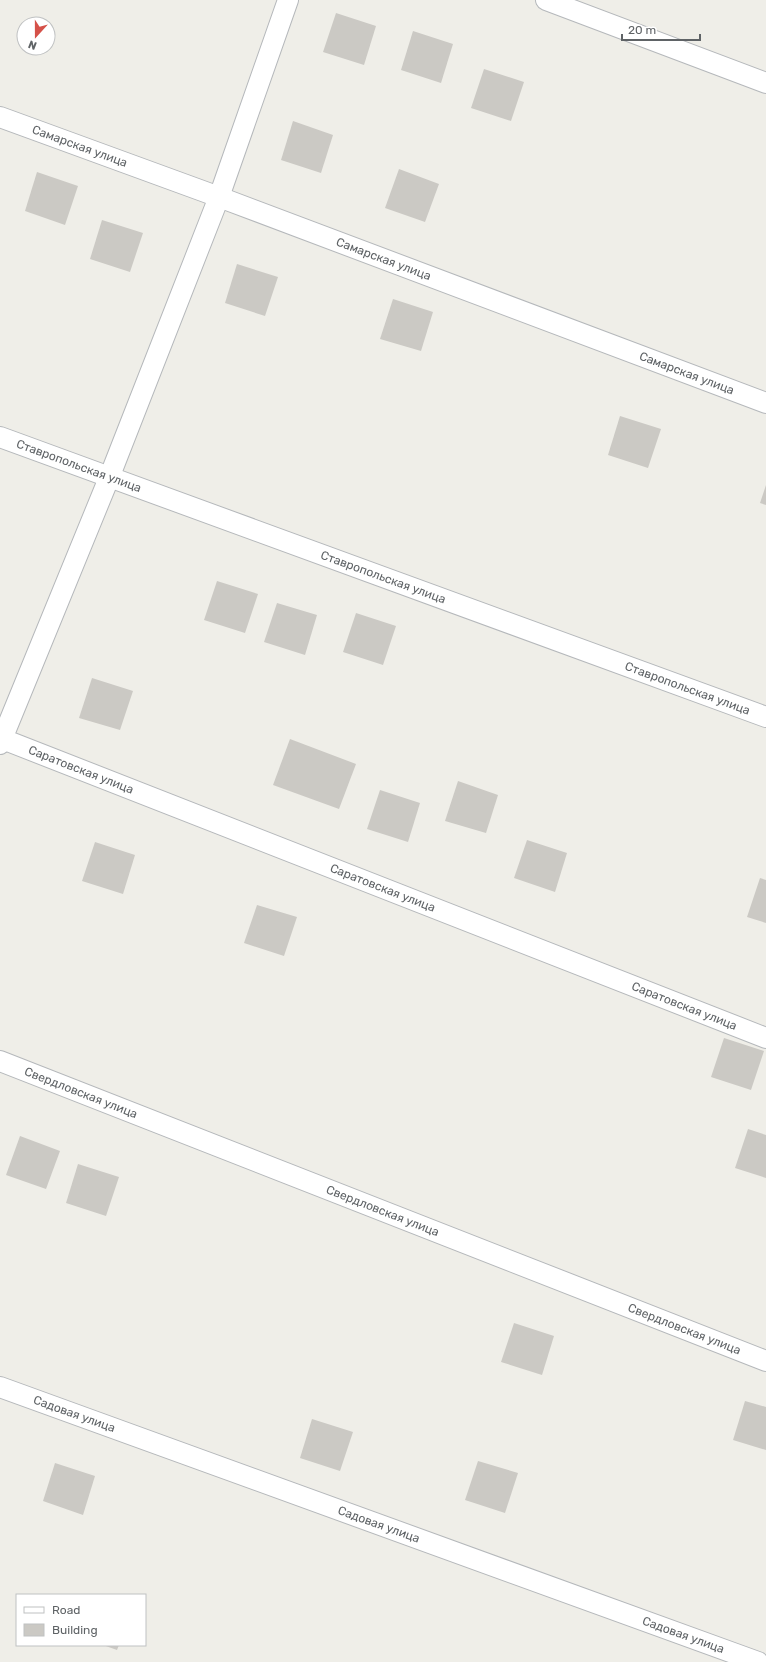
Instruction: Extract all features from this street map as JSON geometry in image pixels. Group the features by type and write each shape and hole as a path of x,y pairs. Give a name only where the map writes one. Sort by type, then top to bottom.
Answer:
{"street":[{"path":"1,740 109,478 219,197 288,0"},
{"path":"546,0 766,83"},
{"name":"Самарская улица","path":"0,117 219,197 766,404"},
{"name":"Ставропольская улица","path":"0,437 766,717"},
{"name":"Саратовская улица","path":"1,740 766,1038"},
{"name":"Свердловская улица","path":"0,1061 766,1361"},
{"name":"Садовая улица","path":"0,1387 758,1662"}],"building":[{"path":"336,13 376,26 364,65 323,52"},
{"path":"413,31 453,44 441,83 401,70"},
{"path":"484,69 524,82 511,121 471,108"},
{"path":"293,121 333,135 321,173 281,160"},
{"path":"399,169 439,184 425,222 385,208"},
{"path":"37,172 78,186 65,225 25,211"},
{"path":"102,220 143,233 130,272 90,259"},
{"path":"237,264 278,277 265,316 225,303"},
{"path":"393,299 433,312 421,351 380,339"},
{"path":"620,416 661,429 648,468 608,455"},
{"path":"766,485 766,505 760,503"},
{"path":"217,581 258,594 245,633 204,620"},
{"path":"277,603 317,615 305,655 264,642"},
{"path":"356,613 396,626 383,665 343,652"},
{"path":"92,678 133,691 120,730 79,718"},
{"path":"290,739 356,764 339,809 273,785"},
{"path":"458,781 498,795 486,833 445,821"},
{"path":"380,790 420,803 408,842 367,829"},
{"path":"527,840 567,853 555,892 514,878"},
{"path":"95,842 135,855 123,894 82,881"},
{"path":"760,878 766,880 766,923 747,917"},
{"path":"257,905 297,917 284,956 244,943"},
{"path":"724,1038 764,1051 751,1090 711,1077"},
{"path":"748,1129 766,1135 766,1178 735,1168"},
{"path":"20,1136 60,1151 46,1189 6,1175"},
{"path":"78,1164 119,1177 106,1216 66,1203"},
{"path":"514,1323 554,1336 542,1375 501,1362"},
{"path":"745,1401 766,1407 766,1450 733,1440"},
{"path":"312,1419 353,1432 340,1471 300,1458"},
{"path":"478,1461 518,1473 505,1513 465,1500"},
{"path":"55,1463 95,1476 83,1515 43,1501"},
{"path":"106,1646 119,1646 117,1650"}]}
